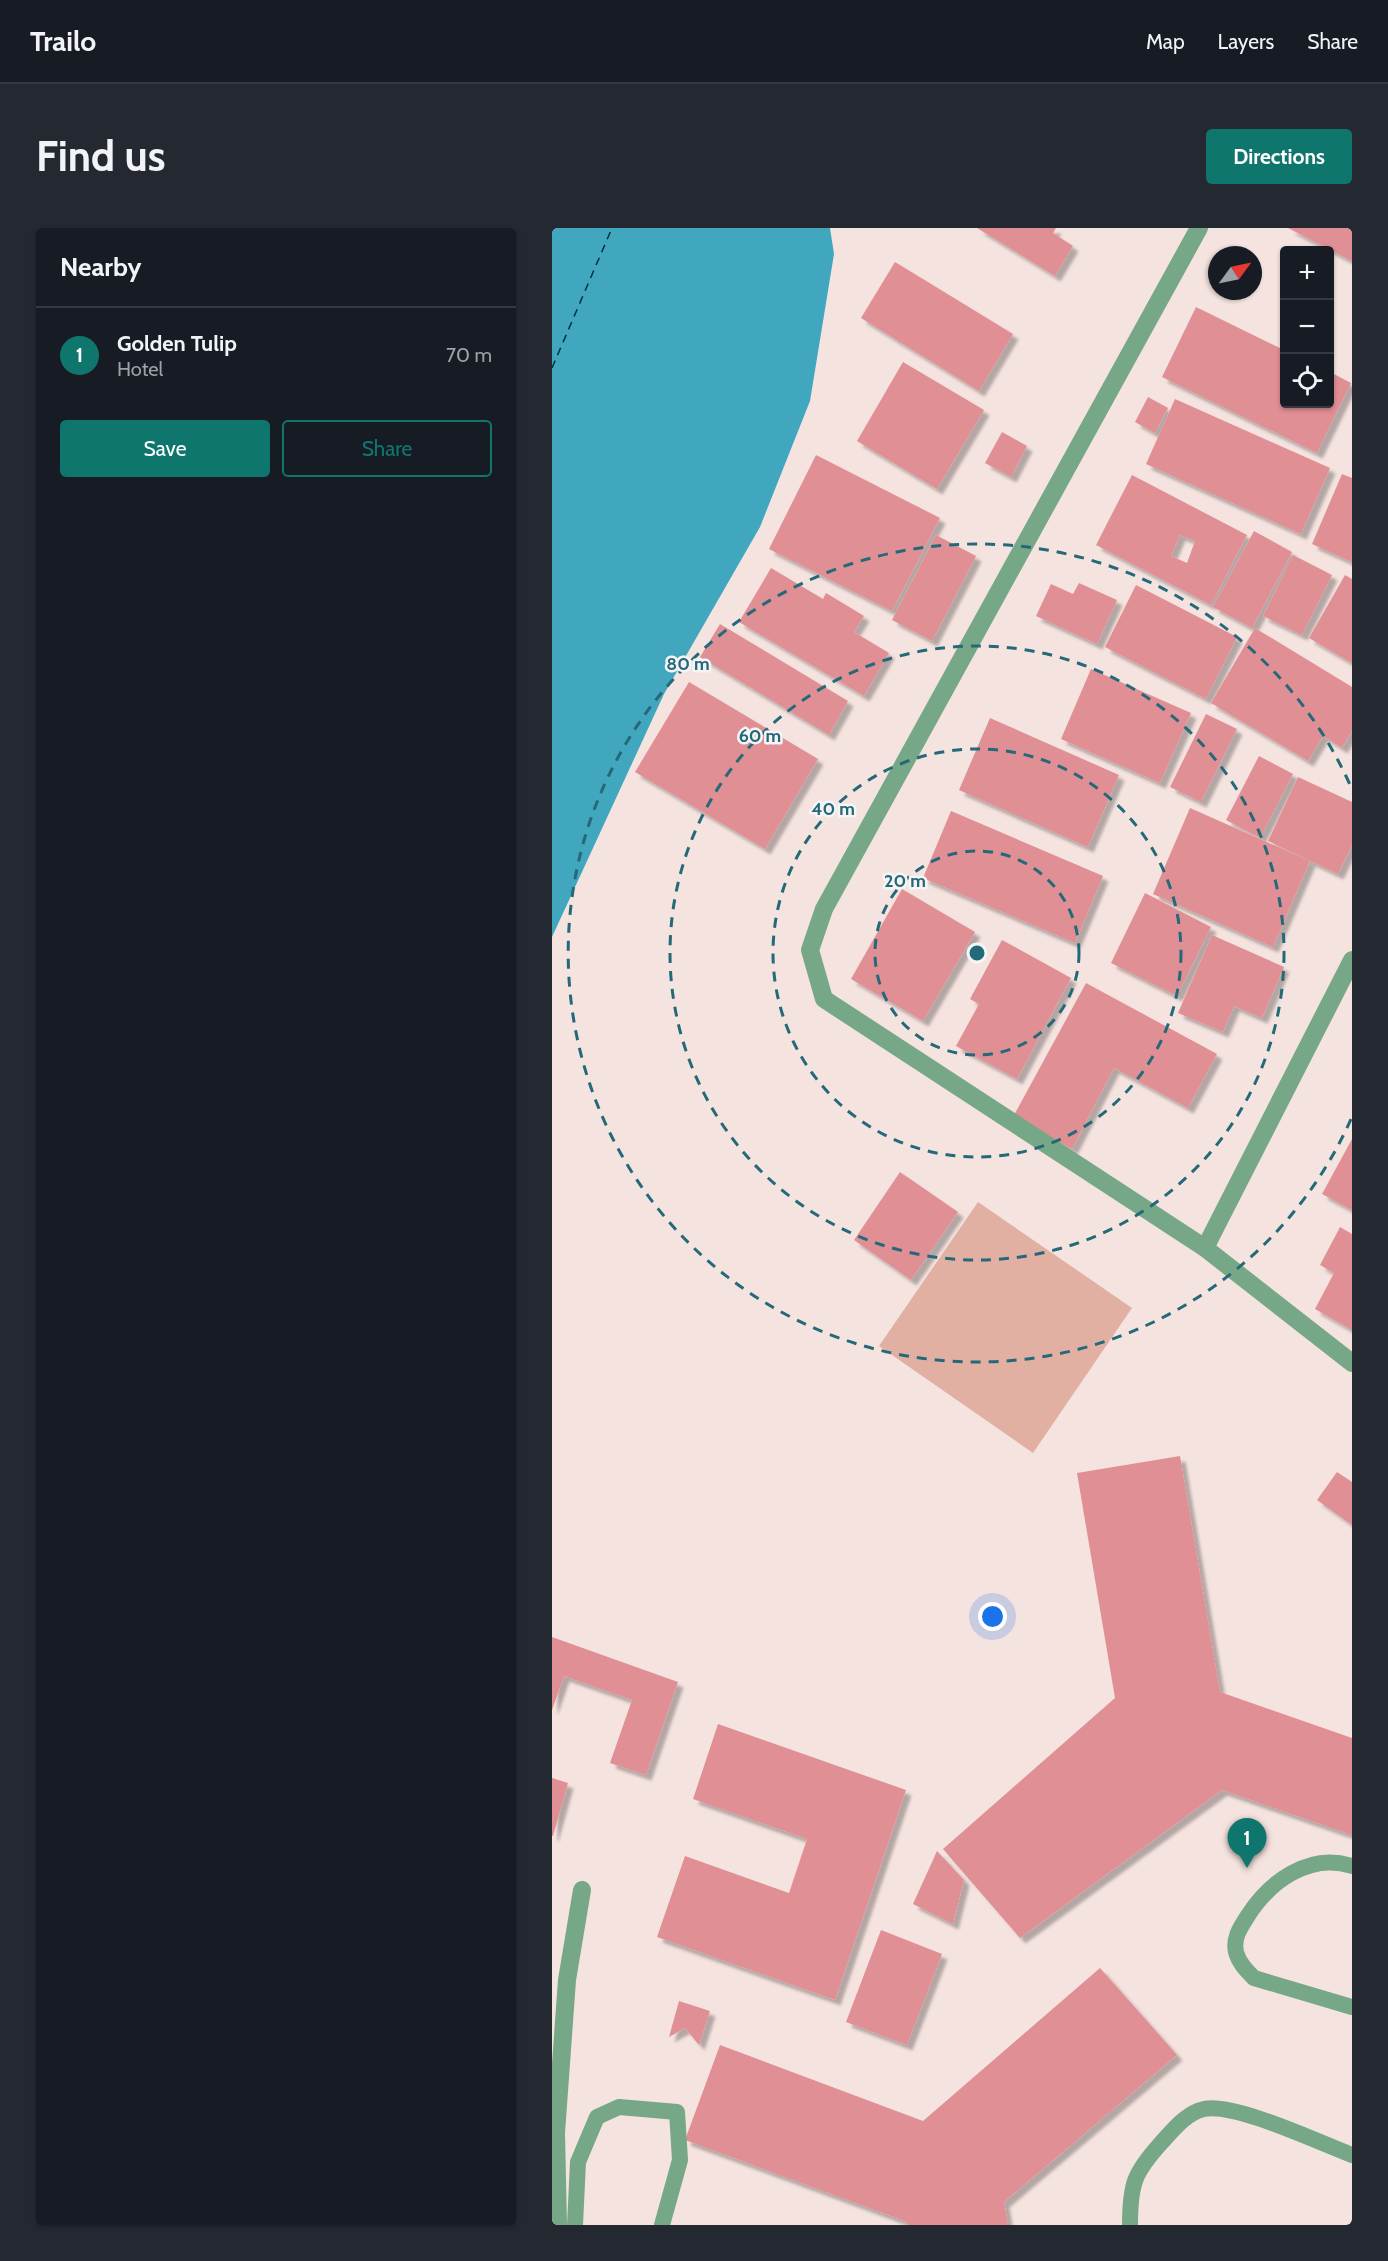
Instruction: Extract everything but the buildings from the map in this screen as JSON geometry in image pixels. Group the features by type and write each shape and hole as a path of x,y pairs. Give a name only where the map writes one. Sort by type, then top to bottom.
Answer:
{"street":[{"path":"1199,228 824,909 810,950 824,999 1205,1248 1352,1363"},
{"path":"1205,1248 1352,960"},
{"path":"558,2225 556,2133 567,1980 582,1890"}],"lane":[{"path":"1352,1866 1335,1860 1288,1874 1265,1891 1252,1909 1237,1932 1236,1950 1243,1967 1254,1978 1352,2007"},
{"path":"574,2225 578,2162 597,2117 619,2106 676,2112 680,2160 662,2225"},
{"path":"1130,2225 1130,2199 1138,2169 1180,2121 1204,2109 1244,2113 1352,2155"}],"shaded area":[{"path":"978,1202 1132,1308 1033,1453 879,1346"}],"water":[{"path":"552,228 830,228 834,254 810,401 760,527 664,694 552,937"}],"ferry route":[{"path":"552,368 612,228"}],"place":[{"name":"Golden Tulip","path":"1247,1868"}]}
